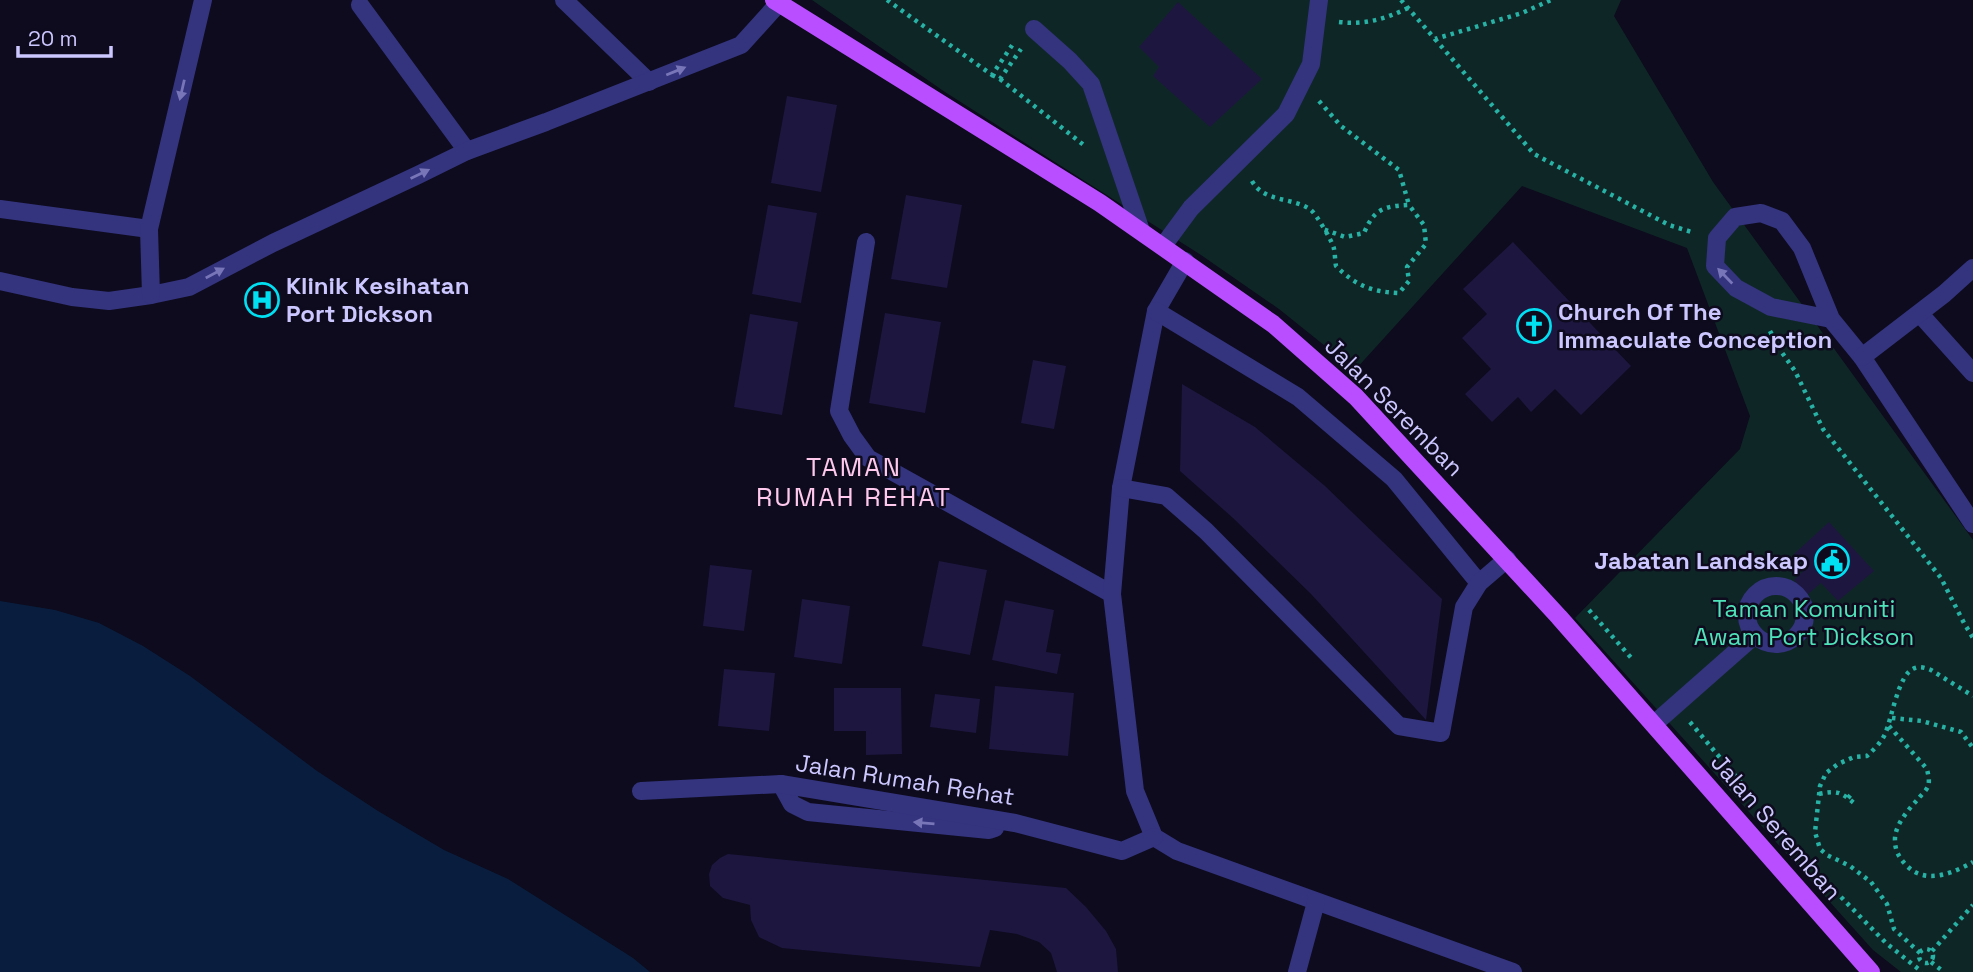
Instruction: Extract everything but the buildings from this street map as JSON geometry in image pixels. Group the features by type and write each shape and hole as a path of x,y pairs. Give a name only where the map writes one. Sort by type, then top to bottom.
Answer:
{"main road":[{"name":"Jalan Seremban","path":"777,2 1142,231 1273,324 1356,397 1507,559 1871,972"}],"street":[{"path":"151,295 149,229 203,0"},
{"path":"564,0 649,82"},
{"path":"1163,246 1191,208 1286,114 1311,64 1319,0"},
{"path":"0,281 72,297 109,301 189,286 467,151 741,45 777,2"},
{"path":"360,5 467,151"},
{"path":"1027,32 1070,61 1091,84 1142,231"},
{"path":"0,209 149,229"},
{"path":"1831,319 1771,307 1736,288 1715,266 1717,239 1735,217 1761,213 1782,221 1802,248 1831,319 1862,357 1973,524"},
{"path":"866,242 839,411 852,436 868,458 1112,594"},
{"path":"1185,261 1156,311 1121,488 1112,594 1135,792 1154,837 1177,851 1513,972"},
{"path":"1862,357 1920,314 1973,268"},
{"path":"1156,311 1298,397 1394,479 1479,583"},
{"path":"1920,314 1973,373"},
{"path":"1121,488 1166,496 1206,531 1399,726 1441,733 1464,607 1479,583 1507,559"},
{"path":"1654,724 1755,635"},
{"name":"Jalan Rumah Rehat","path":"640,791 782,784 1015,823 1122,851 1154,837"},
{"path":"1297,972 1316,902"}],"path":[{"path":"887,0 1000,79 1090,150"},
{"path":"1402,0 1534,154 1669,225 1717,239"},
{"path":"1435,38 1522,13 1551,0"},
{"path":"1337,22 1366,23 1384,19 1408,8"},
{"path":"992,75 1027,32"},
{"path":"1000,79 1027,32"},
{"path":"1242,157 1254,185 1268,195 1312,211 1334,246 1336,265 1348,278 1383,293 1399,293 1409,281 1407,267 1426,244 1423,225 1409,205 1399,170 1341,126 1301,84"},
{"path":"1323,229 1345,237 1364,233 1370,218 1381,209 1392,205 1409,205"},
{"path":"1755,298 1778,347 1795,371 1824,429 1941,578 1973,638"},
{"path":"1594,615 1639,667"},
{"path":"1920,953 1894,929 1887,904 1871,882 1850,866 1826,855 1821,849 1815,832 1820,786 1826,773 1838,764 1854,757 1867,756 1884,738 1899,689 1907,673 1914,668 1931,670 1973,696"},
{"path":"1675,705 1745,788"},
{"path":"1892,718 1922,721 1961,732 1973,748"},
{"path":"1889,726 1927,769 1929,778 1928,787 1895,832 1895,845 1900,858 1910,869 1924,875 1939,876 1973,862"},
{"path":"1819,794 1832,791 1842,793 1855,804"},
{"path":"1848,798 1853,792"},
{"path":"1838,894 1886,943 1922,972"},
{"path":"1932,951 1973,905"},
{"path":"1925,949 1932,951 1934,956 1931,962 1927,964 1919,960 1920,953 1925,949"},
{"path":"1931,962 1944,972"}],"green space":[{"name":"Taman Komuniti Awam Port Dickson","path":"812,0 1621,0 1614,16 1713,182 1973,540 1973,972 1901,972 1873,950 1575,618 1740,449 1750,416 1687,248 1522,186 1355,370 1279,309 1201,255 945,92"}],"water":[{"path":"0,601 55,610 99,623 143,646 190,676 317,771 378,811 444,850 508,879 633,958 650,972 0,972"}],"place":[{"name":"Klinik Kesihatan Port Dickson","path":"262,300"},
{"name":"Church Of The Immaculate Conception","path":"1534,326"},
{"name":"Jabatan Landskap","path":"1832,561"}],"district":[{"name":"TAMAN RUMAH REHAT","path":"854,482"}]}
